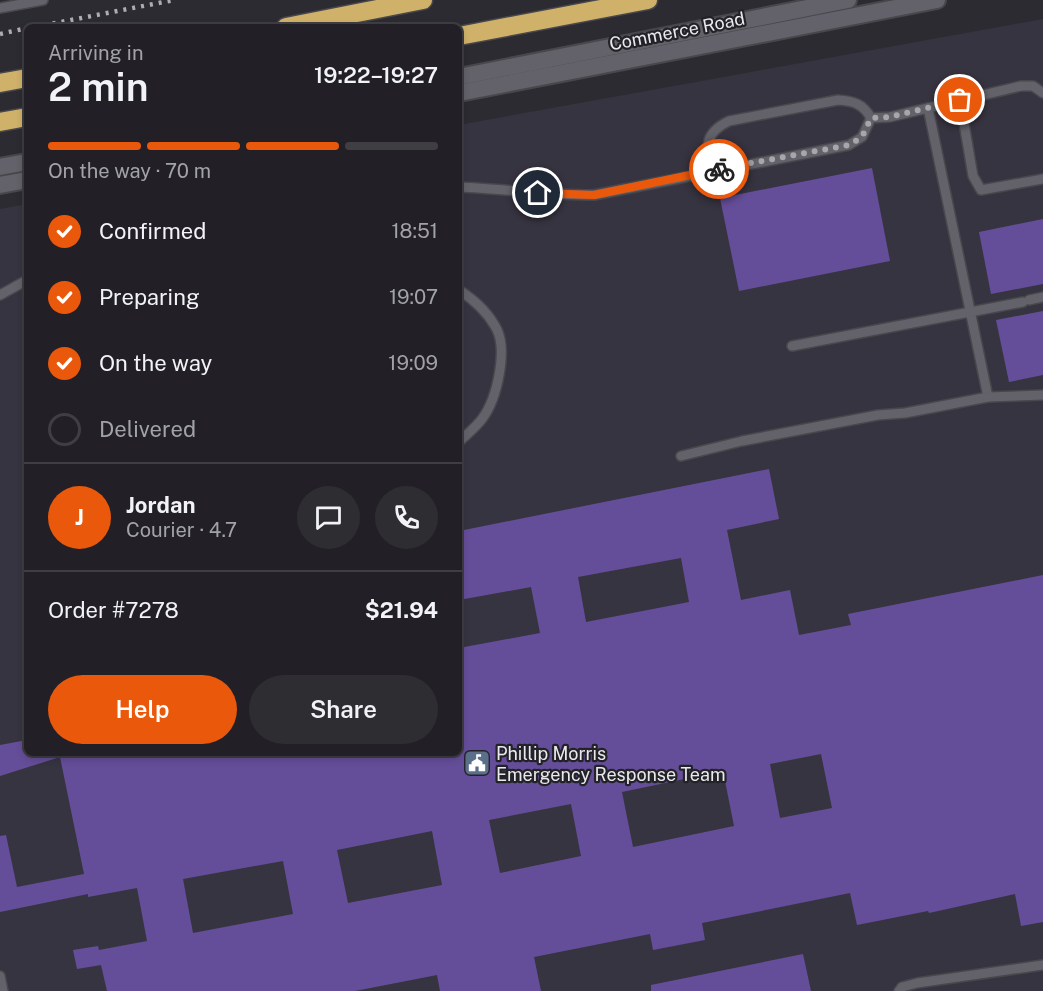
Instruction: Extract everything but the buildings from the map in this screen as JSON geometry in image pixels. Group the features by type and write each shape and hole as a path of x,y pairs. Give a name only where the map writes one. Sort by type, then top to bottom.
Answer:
{"highway":[{"path":"301,24 423,0"},
{"path":"462,35 648,0"},
{"path":"0,83 24,79"},
{"path":"0,122 24,118"}],"main road":[{"name":"Commerce Road","path":"462,75 848,0"},
{"name":"Commerce Road","path":"462,92 937,0"},
{"path":"0,167 24,163"},
{"path":"0,185 24,181"}],"lane":[{"path":"0,8 42,0"},
{"path":"871,118 890,117 1021,86 1033,86 1043,93"},
{"path":"711,171 707,151 708,140 716,127 729,121 838,100 852,101 865,107 871,118"},
{"path":"960,100 973,176 981,190 1043,180"},
{"path":"928,108 988,397"},
{"path":"462,188 501,189 556,195 594,195 849,145 862,137 871,118"},
{"path":"0,295 24,282"},
{"path":"462,292 477,302 497,328 501,359 496,389 483,418 462,439"},
{"path":"792,346 1043,297"},
{"path":"681,456 742,441 866,417 905,413 988,397 1043,395"},
{"path":"899,991 902,987 917,983 1043,965"},
{"path":"0,976 3,991"}],"shaded area":[{"path":"1043,19 1043,991 0,991 0,209 24,205 24,756 462,756 462,124"}],"railway":[{"path":"50,24 174,0"},
{"path":"0,34 24,29"}],"way so far":[{"path":"719,169 849,145 862,137 871,118 890,117 960,100"}],"place":[{"name":"Phillip Morris Emergency Response Team","path":"477,763"}],"route":[{"path":"538,193 594,195 719,169"}]}
